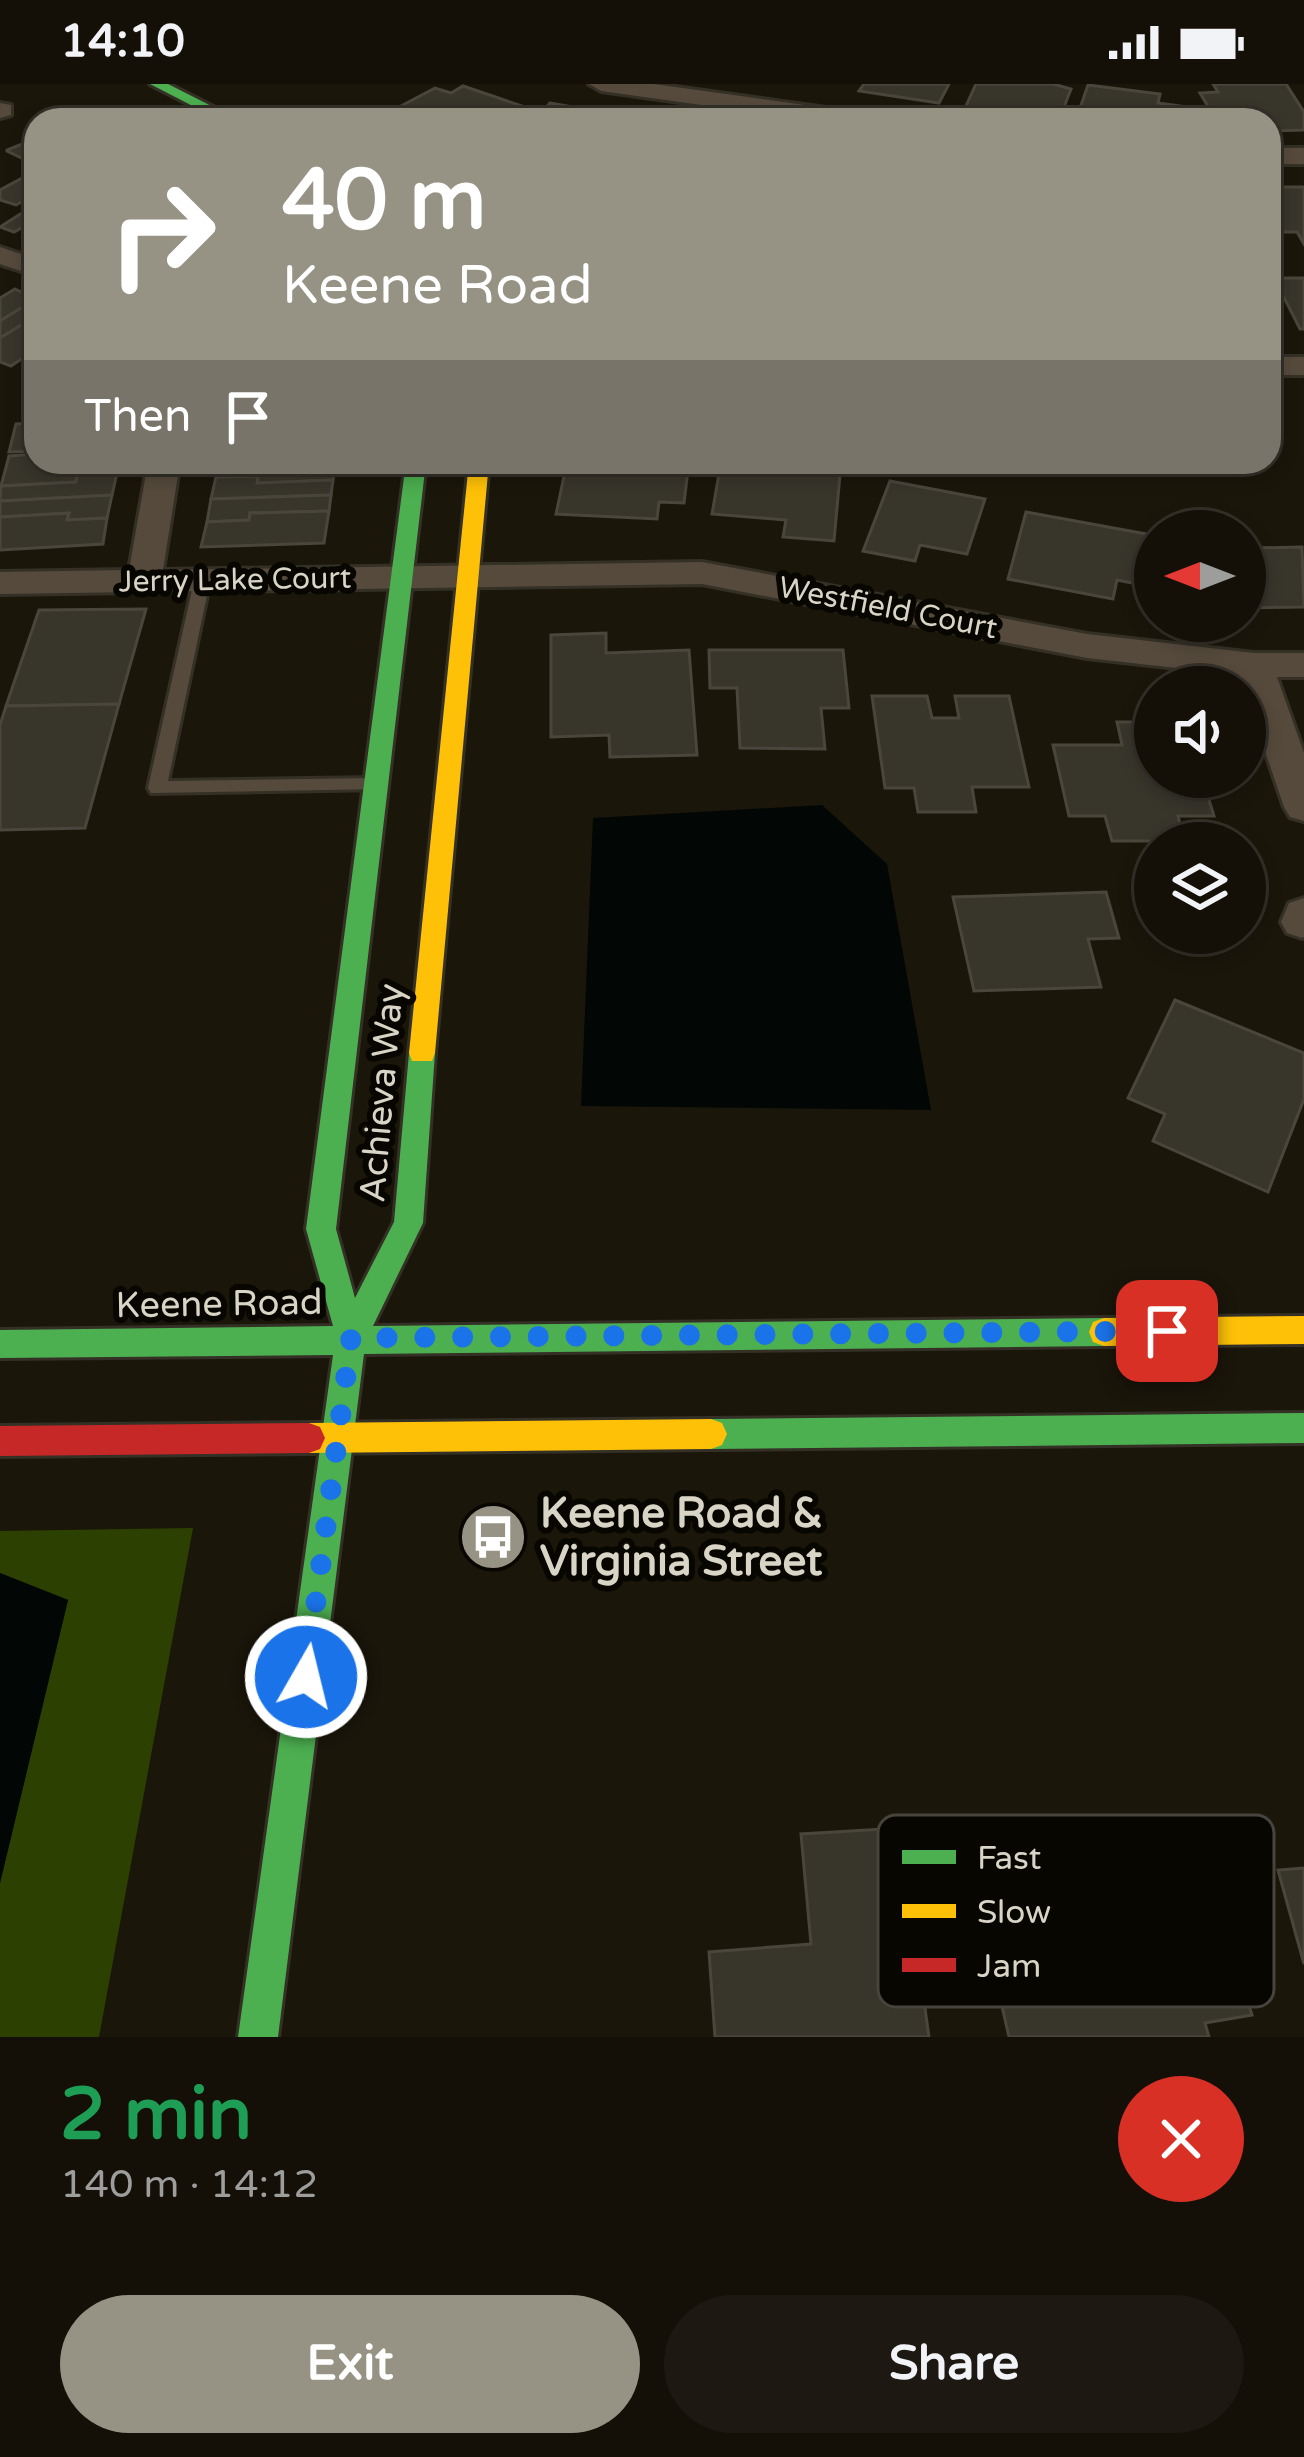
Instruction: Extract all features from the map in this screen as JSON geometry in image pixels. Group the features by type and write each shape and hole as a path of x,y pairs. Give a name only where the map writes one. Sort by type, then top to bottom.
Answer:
{"street":[{"path":"157,84 207,108"},
{"path":"602,84 694,108"},
{"path":"144,582 162,474"},
{"name":"Achieva Way","path":"351,1338 321,1229 406,577 415,474"},
{"name":"Achieva Way","path":"351,1338 408,1223 444,781 478,474"},
{"name":"Westfield Court","path":"470,575 702,573 1087,646 1254,665 1304,665"},
{"name":"Jerry Lake Court","path":"0,583 470,575"},
{"path":"1254,665 1304,807"},
{"name":"Keene Road","path":"0,1344 1304,1330"},
{"path":"258,2037 351,1338"},
{"path":"0,1441 1304,1428"}],"lane":[{"path":"202,581 157,788 379,784"}],"green space":[{"path":"193,1528 99,2037 0,2037 0,1883 68,1600 0,1573 0,1531"}],"shaded area":[{"path":"822,805 887,864 931,1110 581,1106 593,818"},
{"path":"0,1573 68,1600 0,1883"}],"building":[{"path":"864,84 949,84 939,103 859,91"},
{"path":"976,84 1053,84 1071,89 1064,108 965,108"},
{"path":"1213,84 1286,84 1304,112 1304,130 1281,131 1281,108 1209,108 1200,93 1218,92"},
{"path":"1088,85 1160,94 1158,103 1195,108 1080,108"},
{"path":"463,86 528,108 397,108 435,88 451,93"},
{"path":"24,143 24,159 7,151"},
{"path":"24,177 24,201 16,205 0,200 0,190"},
{"path":"1281,187 1304,187 1304,244 1297,232 1281,232"},
{"path":"24,212 24,227 14,232 0,227"},
{"path":"1281,278 1304,278 1304,329 1281,292"},
{"path":"15,289 24,293 24,306 0,321 0,298"},
{"path":"24,306 24,323 0,338 0,321"},
{"path":"24,323 24,357 11,366 0,362 0,338"},
{"path":"16,424 24,424 24,451 9,452"},
{"path":"24,455 24,474 97,474 77,475 76,482 1,486 9,456"},
{"path":"117,474 112,495 0,501 1,486 76,482 77,475"},
{"path":"334,474 333,480 257,483 258,476 216,477"},
{"path":"564,474 688,474 684,503 659,502 657,519 556,514"},
{"path":"719,474 840,475 834,541 783,537 786,520 712,514"},
{"path":"258,476 257,483 333,480 331,495 211,499 216,477"},
{"path":"890,481 985,499 967,554 920,545 915,561 863,551"},
{"path":"112,495 107,518 67,520 69,513 0,517 0,501"},
{"path":"331,495 329,511 250,513 249,520 207,522 211,499"},
{"path":"329,511 324,543 201,547 207,522 249,520 250,513"},
{"path":"1026,512 1134,532 1134,583 1117,580 1113,599 1008,579"},
{"path":"69,513 67,520 107,518 103,544 0,550 0,517"},
{"path":"1302,547 1304,607 1266,608 1266,548"},
{"path":"146,609 119,704 6,706 39,610"},
{"path":"606,633 606,653 689,650 697,755 610,757 609,735 551,737 551,635"},
{"path":"709,650 843,650 849,708 821,708 825,749 740,748 737,688 710,688"},
{"path":"872,696 927,696 932,718 959,718 955,696 1009,696 1029,787 972,787 976,812 918,812 914,788 885,788"},
{"path":"119,704 85,828 0,830 0,725 6,706"},
{"path":"1117,722 1134,722 1134,798 1208,798 1214,816 1134,822 1134,841 1112,841 1105,816 1069,816 1053,745 1122,745"},
{"path":"1106,892 1119,938 1088,939 1101,987 974,991 953,897"},
{"path":"1175,1000 1304,1053 1304,1099 1268,1192 1153,1141 1165,1114 1128,1098"},
{"path":"878,1829 878,2007 925,2007 929,2037 715,2037 709,1952 811,1944 801,1834"},
{"path":"1304,1868 1304,1964 1278,1870"},
{"path":"1002,2007 1250,2007 1252,2015 1205,2023 1209,2037 1009,2037"}],"traffic: fast":[{"path":"157,84 207,108"},
{"path":"351,1338 321,1229 415,474"},
{"path":"258,2037 351,1338 408,1223 422,1053"},
{"path":"0,1344 1104,1332"},
{"path":"711,1434 1304,1428"}],"traffic: slow":[{"path":"422,1053 478,474"},
{"path":"1104,1332 1304,1330"},
{"path":"309,1438 711,1434"}],"traffic: jam":[{"path":"0,1441 309,1438"}],"place":[{"name":"Keene Road & Virginia Street","path":"493,1537"}],"route":[{"path":"306,1677 351,1338 1167,1331"}]}
